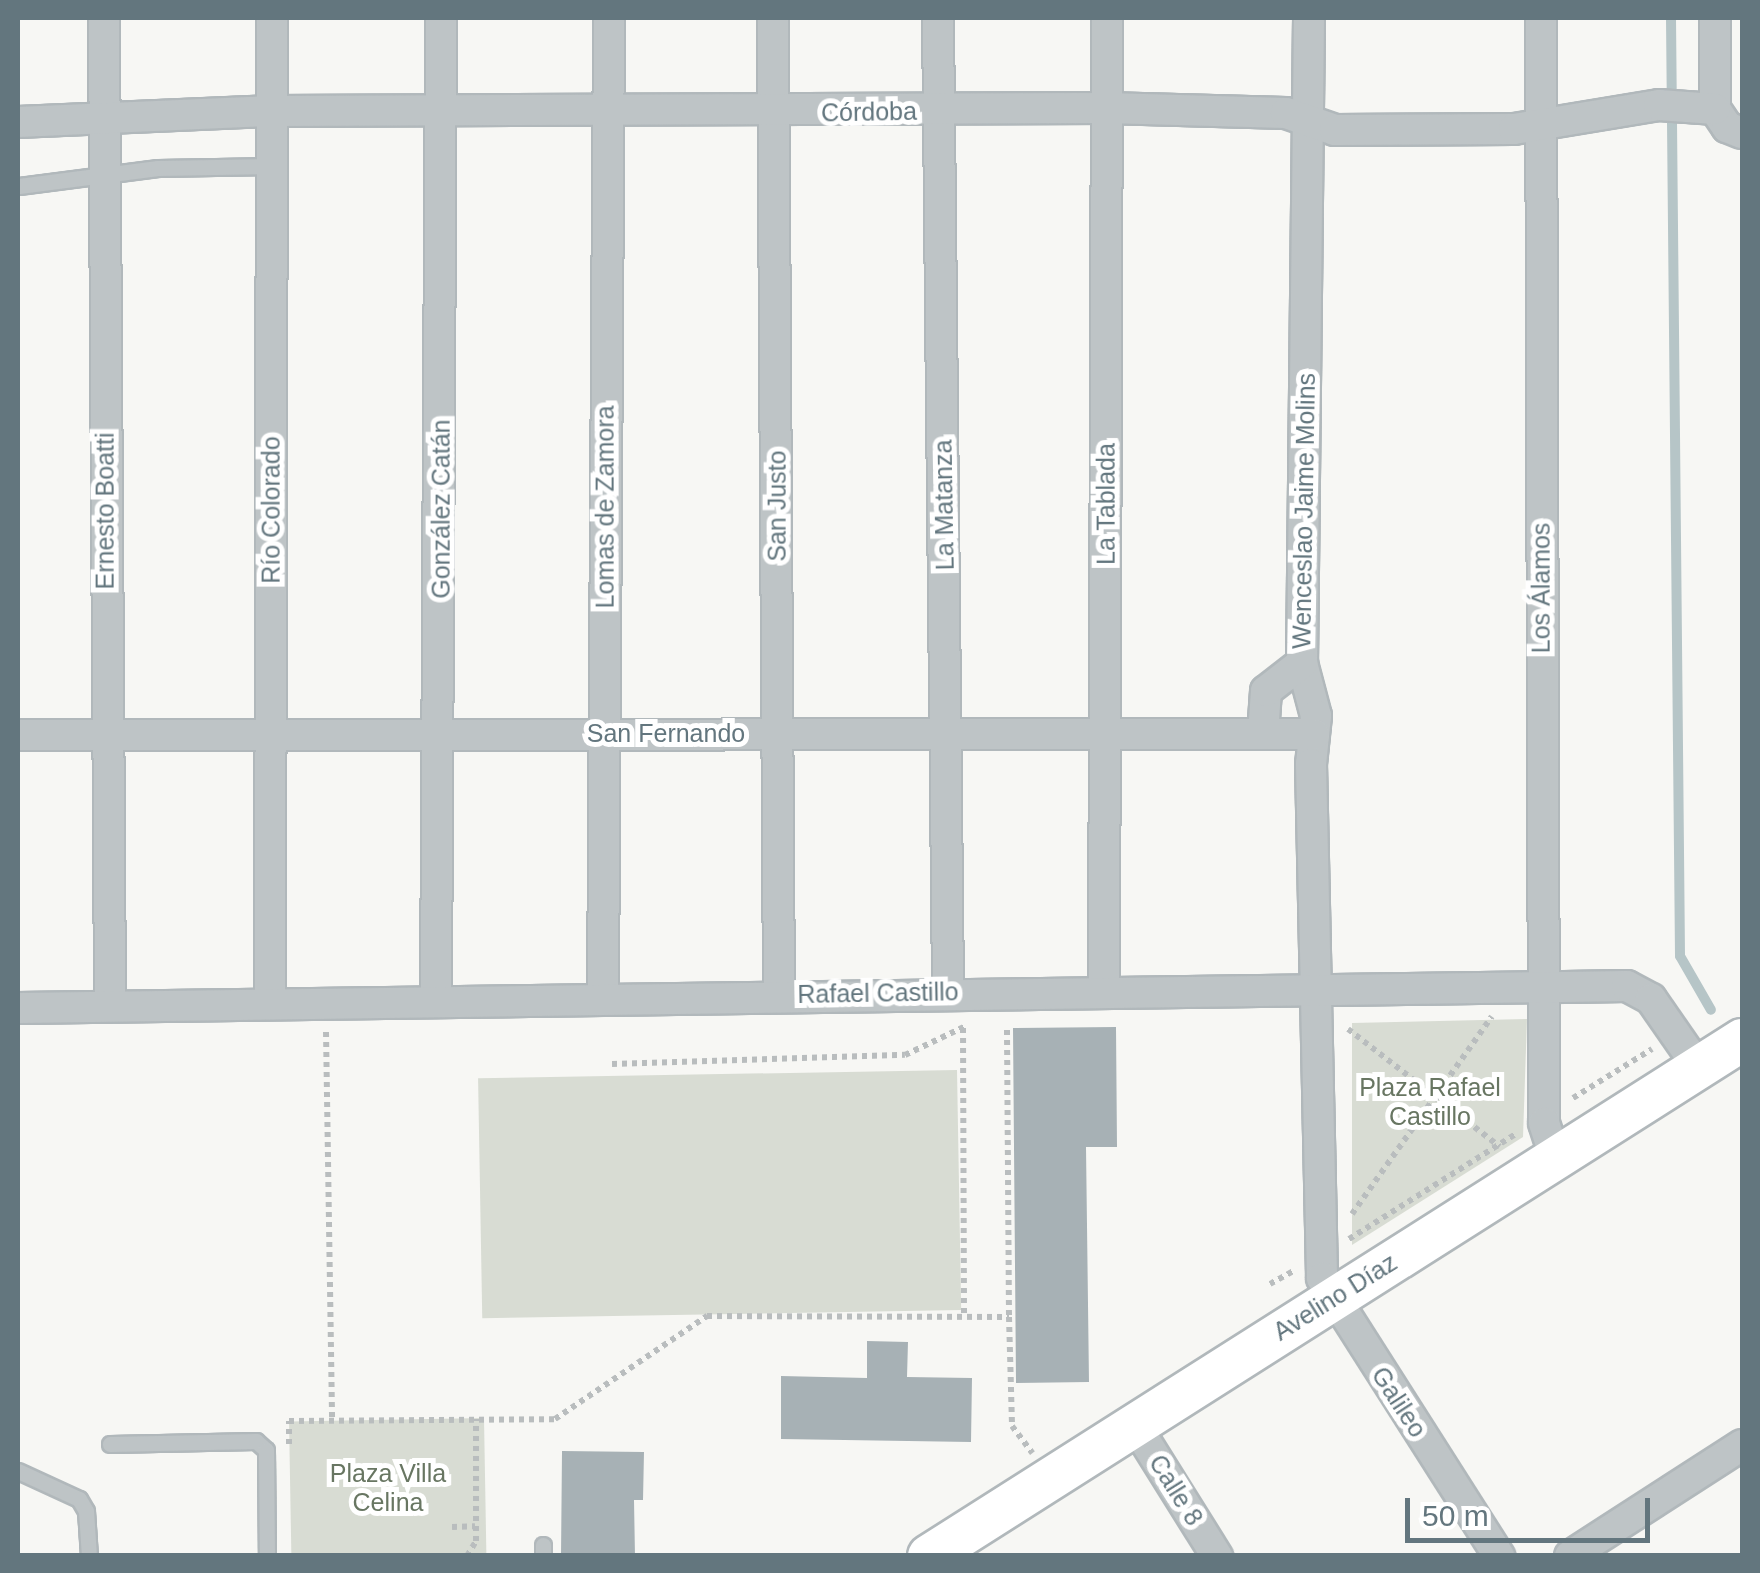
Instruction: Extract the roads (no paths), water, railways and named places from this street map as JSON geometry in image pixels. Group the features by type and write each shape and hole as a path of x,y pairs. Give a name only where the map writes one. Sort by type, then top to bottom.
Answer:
{"street":[{"name":"Ernesto Boatti","path":"104,18 110,1004"},
{"name":"Río Colorado","path":"270,1002 272,18"},
{"name":"González Catán","path":"436,1002 444,114 441,18"},
{"name":"Lomas de Zamora","path":"604,997 608,18"},
{"name":"San Justo","path":"773,18 779,994"},
{"name":"La Matanza","path":"938,18 948,992"},
{"name":"La Tablada","path":"1104,991 1107,18"},
{"name":"Wenceslao Jaime Molins","path":"1309,18 1302,663 1314,694 1322,1256 1331,1299"},
{"name":"Los Álamos","path":"1540,18 1544,1148"},
{"path":"1715,18 1686,106 1742,133"},
{"name":"Córdoba","path":"18,122 102,115 272,111 608,115 1108,108 1286,113 1335,130 1539,124 1686,106"},
{"path":"1263,734 1266,691 1302,663"},
{"name":"San Fernando","path":"18,735 1314,734"},
{"name":"Rafael Castillo","path":"18,1008 948,992 1316,996 1543,985 1626,986 1650,999 1687,1051"},
{"name":"Avelino Díaz","path":"929,1556 1331,1299 1687,1051 1742,1040"},
{"name":"Galileo","path":"1331,1299 1500,1556"},
{"name":"Calle 8","path":"1135,1425 1218,1556"},
{"path":"1570,1556 1742,1445"}],"lane":[{"path":"19,186 158,168 273,166"},
{"path":"110,1444 256,1440 266,1450 268,1556"},
{"path":"18,1471 79,1499 86,1511 90,1556"}],"waterway":[{"path":"1671,18 1680,956 1711,1010"}],"park label":[{"name":"Plaza Rafael Castillo","path":"1430,1102"},
{"name":"Plaza Villa Celina","path":"388,1488"}]}
